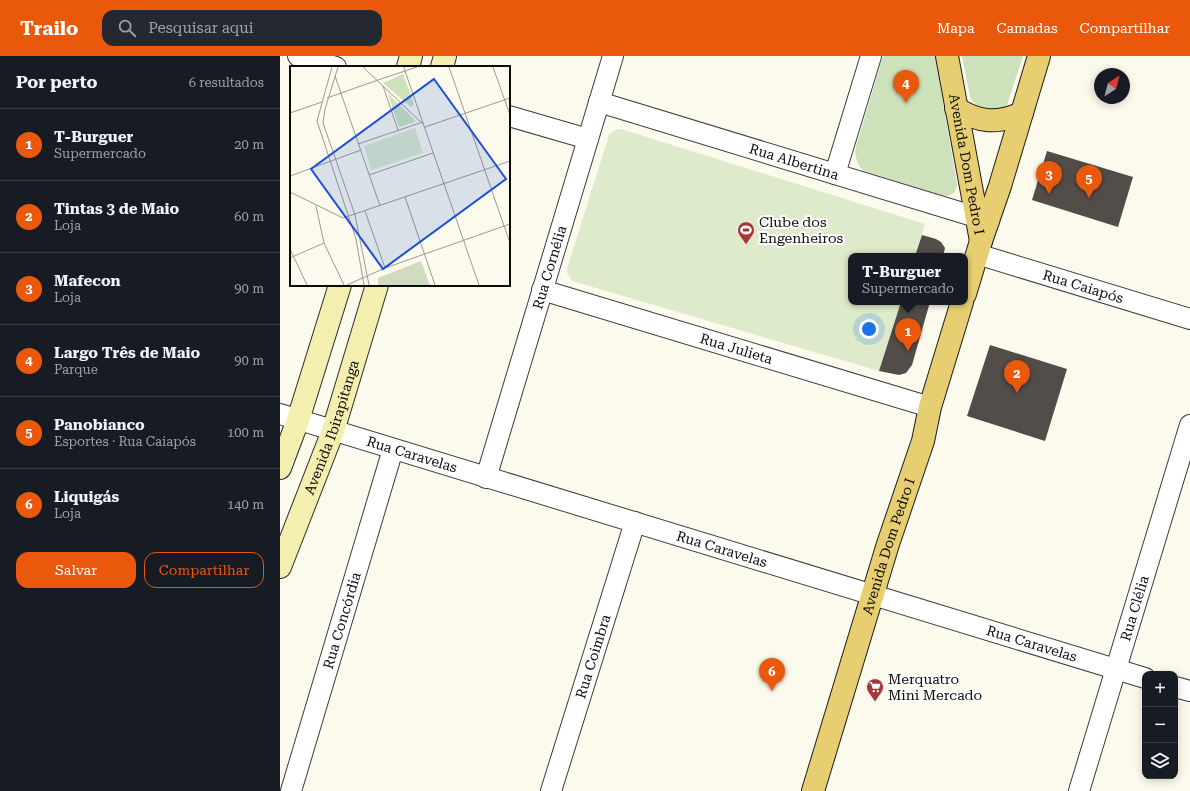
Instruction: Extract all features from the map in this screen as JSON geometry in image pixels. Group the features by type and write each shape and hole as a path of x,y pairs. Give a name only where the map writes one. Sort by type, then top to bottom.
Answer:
{"main road":[{"name":"Avenida Dom Pedro I","path":"947,56 956,108 983,219 979,248 968,284"},
{"path":"983,219 1022,113 1039,56"},
{"path":"956,108 968,116 981,120 995,121 1022,113"},
{"name":"Avenida Dom Pedro I","path":"813,791 888,544 923,441 930,407 961,305"}],"street":[{"path":"298,56 333,66"},
{"path":"408,66 411,56"},
{"path":"442,66 445,56"},
{"name":"Rua Cornélia","path":"486,478 613,56"},
{"path":"835,174 871,56"},
{"name":"Rua Albertina","path":"599,102 983,219"},
{"path":"510,116 588,139"},
{"name":"Rua Caiapós","path":"979,248 1190,319"},
{"path":"280,468 289,417 340,286"},
{"name":"Avenida Ibirapitanga","path":"280,566 333,431 377,286"},
{"name":"Rua Julieta","path":"542,290 930,407"},
{"name":"Rua Caravelas","path":"289,417 1142,677"},
{"name":"Rua Clélia","path":"1079,791 1190,425"},
{"name":"Rua Concórdia","path":"291,791 393,449"},
{"name":"Rua Coimbra","path":"551,791 635,522"},
{"path":"1178,688 1190,691"}],"green space":[{"path":"883,56 935,56 957,184 955,192 951,195 943,196 864,171 858,164 855,150"},
{"path":"962,56 1023,56 1007,105 991,111 977,106 970,97"},
{"name":"Clube dos Engenheiros","path":"617,129 621,129 925,224 916,253 848,253 848,305 900,305 879,371 572,281 567,273 567,269 609,135"}],"building":[{"path":"1047,151 1133,177 1118,227 1032,200"},
{"path":"922,235 936,239 941,242 945,248 944,253 916,253"},
{"path":"900,305 929,305 912,365 906,373 899,375 879,371"},
{"path":"990,345 1067,369 1045,441 967,416"}],"place":[{"name":"Largo Três de Maio","path":"906,103"},
{"name":"Mafecon","path":"1049,194"},
{"name":"Panobianco","path":"1089,198"},
{"name":"Clube dos Engenheiros","path":"746,245"},
{"name":"T-Burguer","path":"908,351"},
{"name":"Tintas 3 de Maio","path":"1017,393"},
{"name":"Liquigás","path":"772,691"},
{"name":"Merquatro Mini Mercado","path":"875,702"}]}
